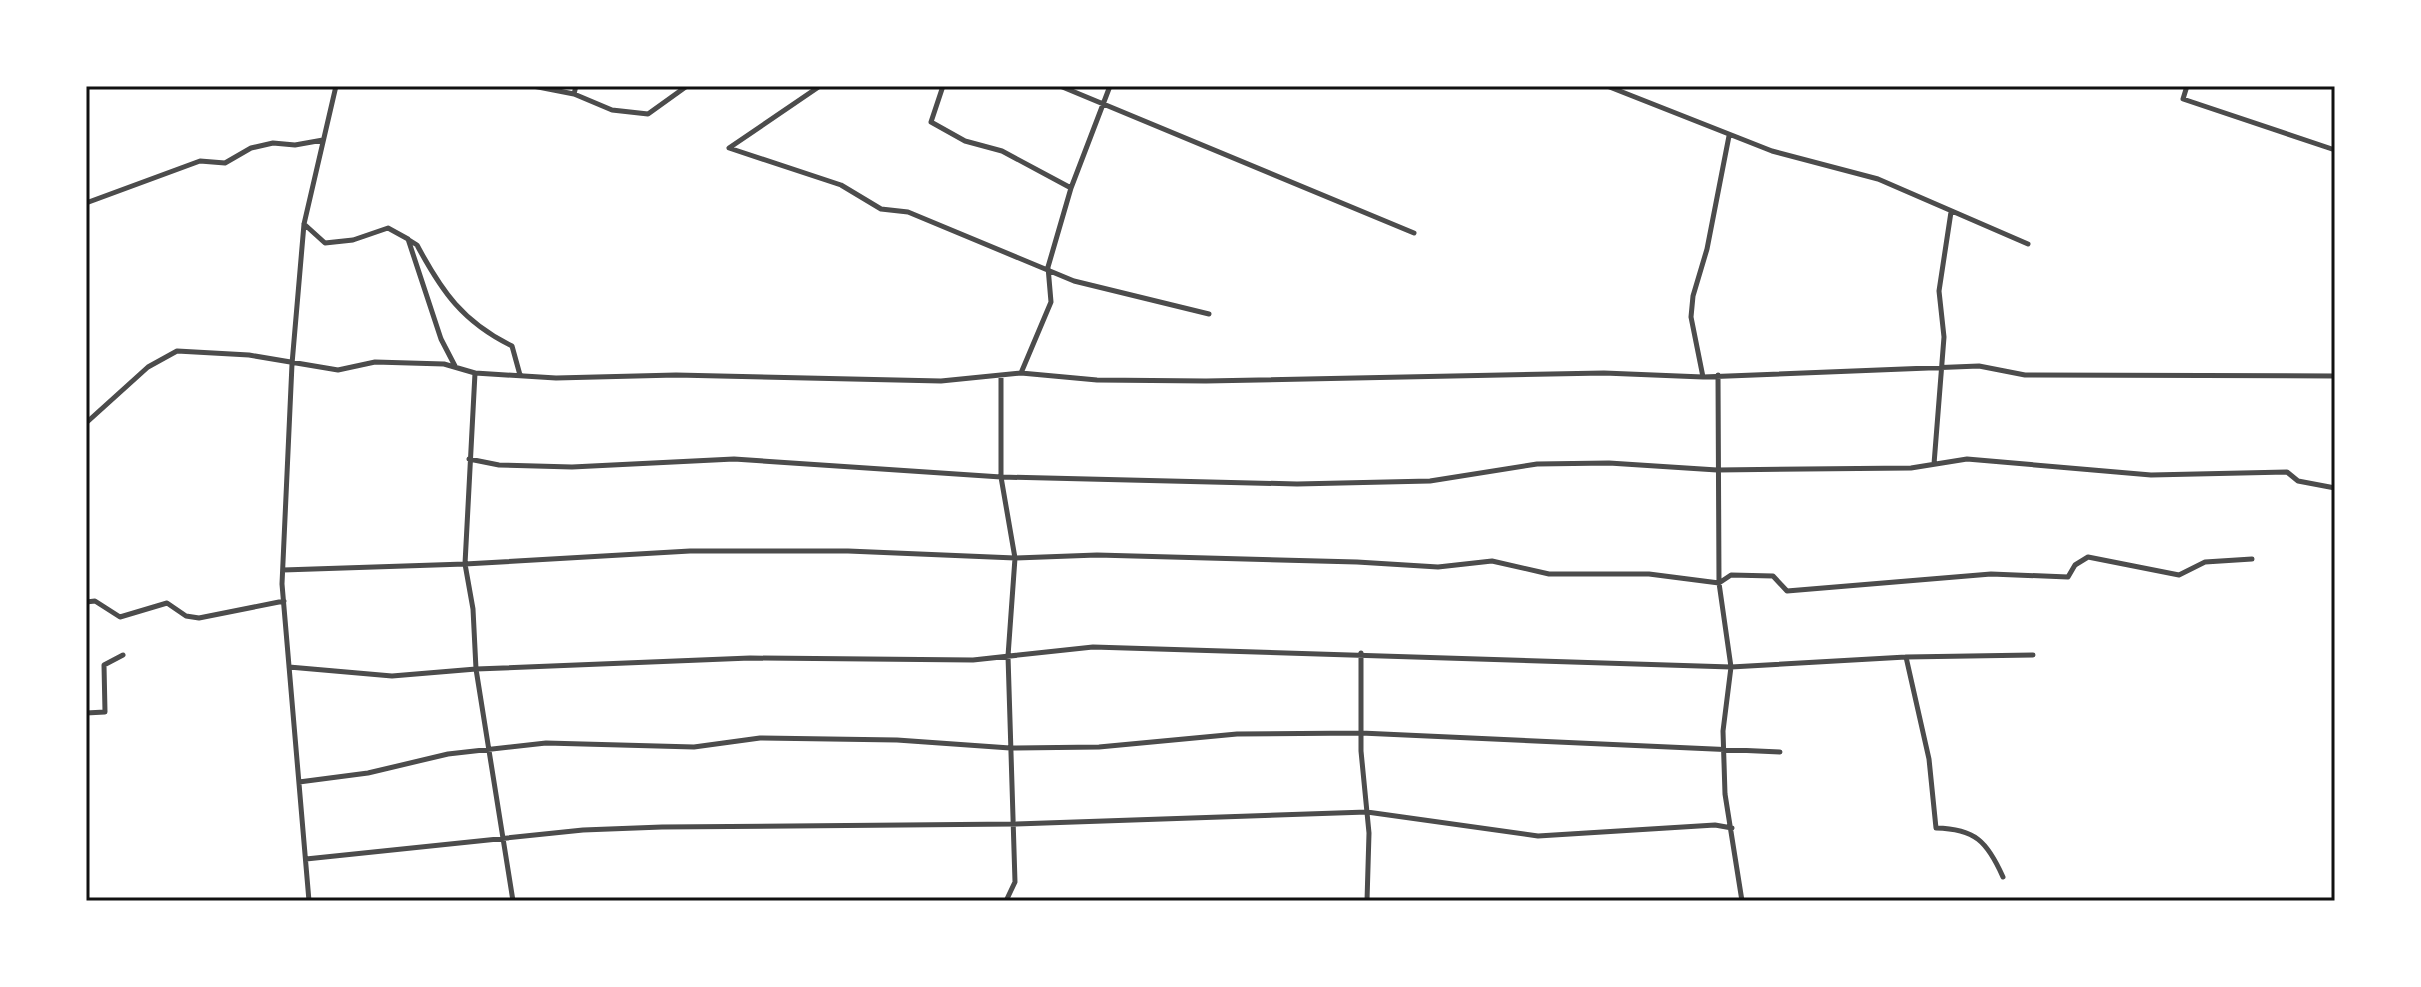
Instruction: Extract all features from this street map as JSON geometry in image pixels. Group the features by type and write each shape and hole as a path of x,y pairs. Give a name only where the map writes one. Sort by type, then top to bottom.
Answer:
{"street":[{"path":"309,901 283,570 292,364 304,224 336,86"},
{"path":"533,86 574,94 612,110 648,114 687,86"},
{"path":"574,94 576,86"},
{"path":"745,86 762,86"},
{"path":"820,86 729,148 841,185 881,209 908,212 1048,267 1074,281 1209,314"},
{"path":"943,86 931,122 965,141 1002,151 1071,188"},
{"path":"1060,86 1414,233"},
{"path":"1021,373 1051,302 1048,267 1071,188 1110,86"},
{"path":"1607,86 1729,136 1814,165 1878,179 2028,244"},
{"path":"2187,86 2183,99 2335,150"},
{"path":"1703,377 1691,317 1693,296 1707,249 1729,136"},
{"path":"86,203 200,161 225,163 251,148 273,143 295,145 323,140"},
{"path":"1934,464 1944,337 1939,291 1951,212"},
{"path":"304,224 325,243 353,240 388,228 417,245 462,315 483,332 512,346 520,375"},
{"path":"408,239 441,339 455,367"},
{"path":"86,423 148,367 177,351 210,350 338,370 375,362 520,375 707,375 941,381 1021,373 1097,380 1206,381 1604,373 1703,377 1979,366 2025,375 2335,376"},
{"path":"475,373 465,564 473,609 476,669 513,901"},
{"path":"1001,375 1001,477 1015,558 1008,656 1016,824 1015,882 1006,901"},
{"path":"1718,375 1719,583 1731,667 1723,731 1725,794 1742,901"},
{"path":"469,459 499,465 572,467 734,459 1001,477 1297,484 1430,481 1537,464 1609,463 1717,470 1911,468 1967,459 2151,475 2287,472 2298,481 2335,488"},
{"path":"283,570 465,564 690,551 848,551 1015,558 1158,557 1438,567 1492,561 1549,574 1649,574 1719,583 1731,575 1773,576 1787,591 1818,591 1991,574 2068,577 2075,565 2088,557 2179,575 2205,562 2252,559"},
{"path":"86,602 95,601 120,617 167,603 186,616 199,618 284,601"},
{"path":"289,667 392,676 476,669 750,658 973,660 1093,647 1361,653 1731,667 1906,657 2033,655"},
{"path":"1361,653 1367,901"},
{"path":"86,713 105,712 104,665 123,655"},
{"path":"1906,657 1929,759 1936,828 1967,830 1987,848 2003,877"},
{"path":"299,782 546,743 694,747 760,738 897,740 1010,748 1099,747 1237,734 1361,733 1780,752"},
{"path":"306,859 503,838 662,827 1016,824 1367,812 1538,836 1715,825 1732,828"}]}
